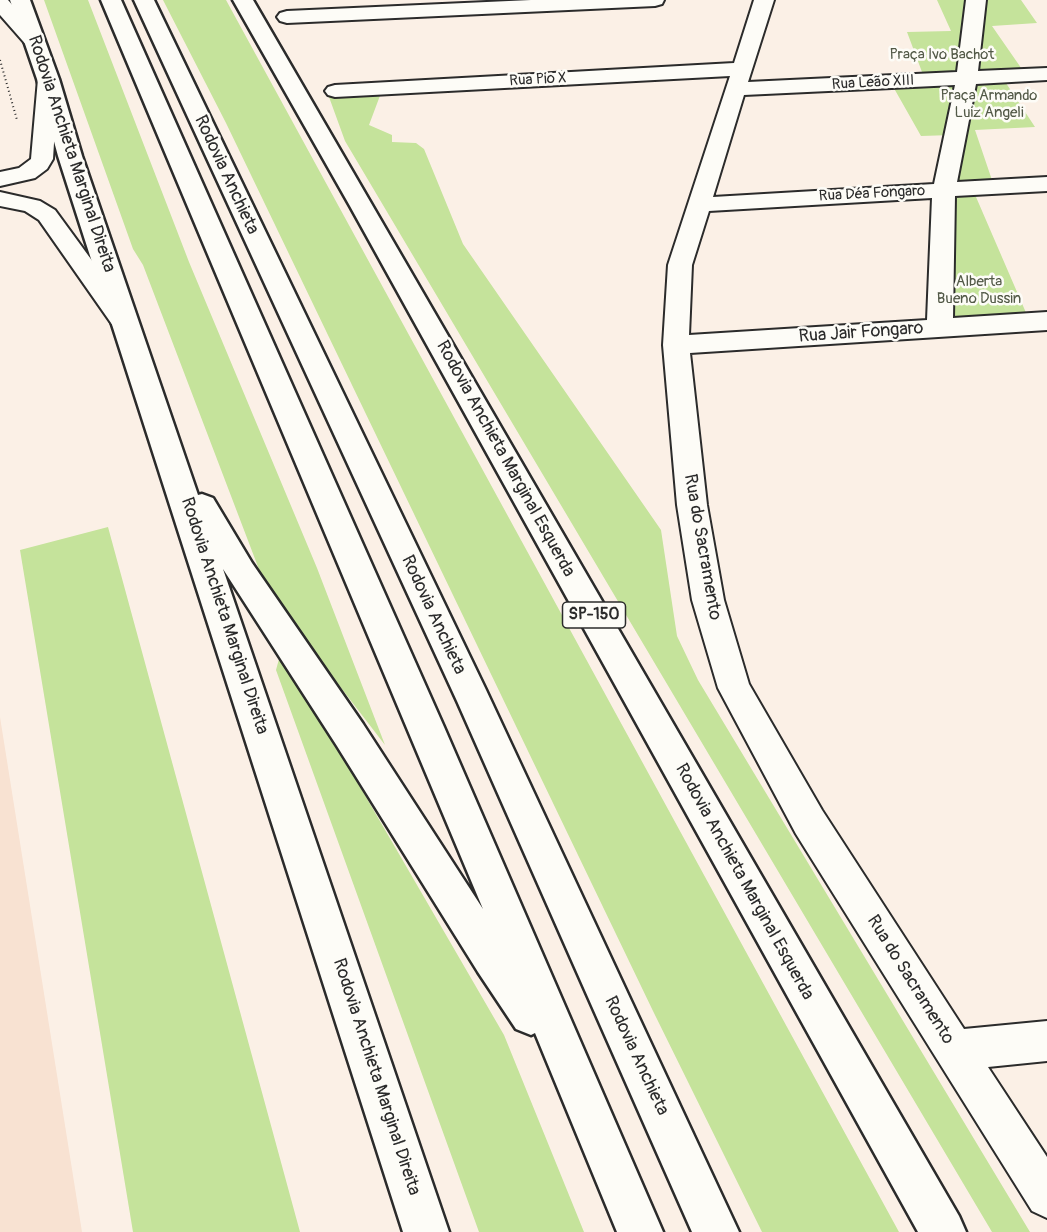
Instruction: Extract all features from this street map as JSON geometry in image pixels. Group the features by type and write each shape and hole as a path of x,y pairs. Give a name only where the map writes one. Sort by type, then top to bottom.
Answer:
{"highway":[{"name":"Rodovia Anchieta Marginal Direita","path":"20,0 48,79 70,156 426,1232"},
{"name":"Rodovia Anchieta","path":"111,0 417,706 640,1232"},
{"name":"Rodovia Anchieta","path":"144,0 474,701 716,1232"},
{"name":"Rodovia Anchieta Marginal Esquerda","path":"243,0 392,257 943,1232"},
{"path":"170,453 241,572 350,735 492,958 568,1066"}],"street":[{"path":"286,16 655,0"},
{"name":"Rua do Sacramento","path":"765,0 680,265 676,345 692,505 706,590 734,688 809,822 1047,1196"},
{"path":"940,328 944,190 967,78 976,0"},
{"path":"0,3 36,44"},
{"name":"Rua Leão XIII","path":"738,79 967,78 1047,74"},
{"path":"0,179 27,173 42,159 48,79"},
{"name":"Rua Pio X","path":"334,91 738,79"},
{"name":"Rua Déa Fongaro","path":"698,205 1047,184"},
{"path":"0,199 32,206 55,223 128,329"},
{"name":"Rua Jair Fongaro","path":"676,345 1047,321"},
{"path":"955,1050 1047,1041"}],"path":[{"path":"0,60 6,84 0,85"}],"shaded area":[{"path":"0,717 82,1232 0,1232"}],"green space":[{"path":"44,0 88,0 189,262 317,568 385,745 268,593 143,265 133,249"},
{"path":"163,0 226,0 899,1232 762,1232 653,1011 226,123"},
{"name":"Praça Ivo Bachot","path":"937,0 972,0 967,78 925,80 907,32 951,31"},
{"path":"974,0 1021,0 1037,23 992,26 1026,75 969,78"},
{"name":"Praça Armando Luiz Angeli","path":"1002,77 1035,127 975,130 994,186 946,189 969,79"},
{"path":"966,79 952,135 921,136 891,83"},
{"path":"381,93 369,125 392,135 392,142 416,143 424,149 463,244 661,530 677,636 698,680 1030,1232 992,1232 345,141 329,97"},
{"name":"Alberta Bueno Dussin","path":"973,190 1030,322 944,326 946,191"},
{"path":"108,527 300,1232 133,1232 20,550"},
{"path":"279,659 290,666 504,1035 584,1232 479,1232 276,670"}]}
